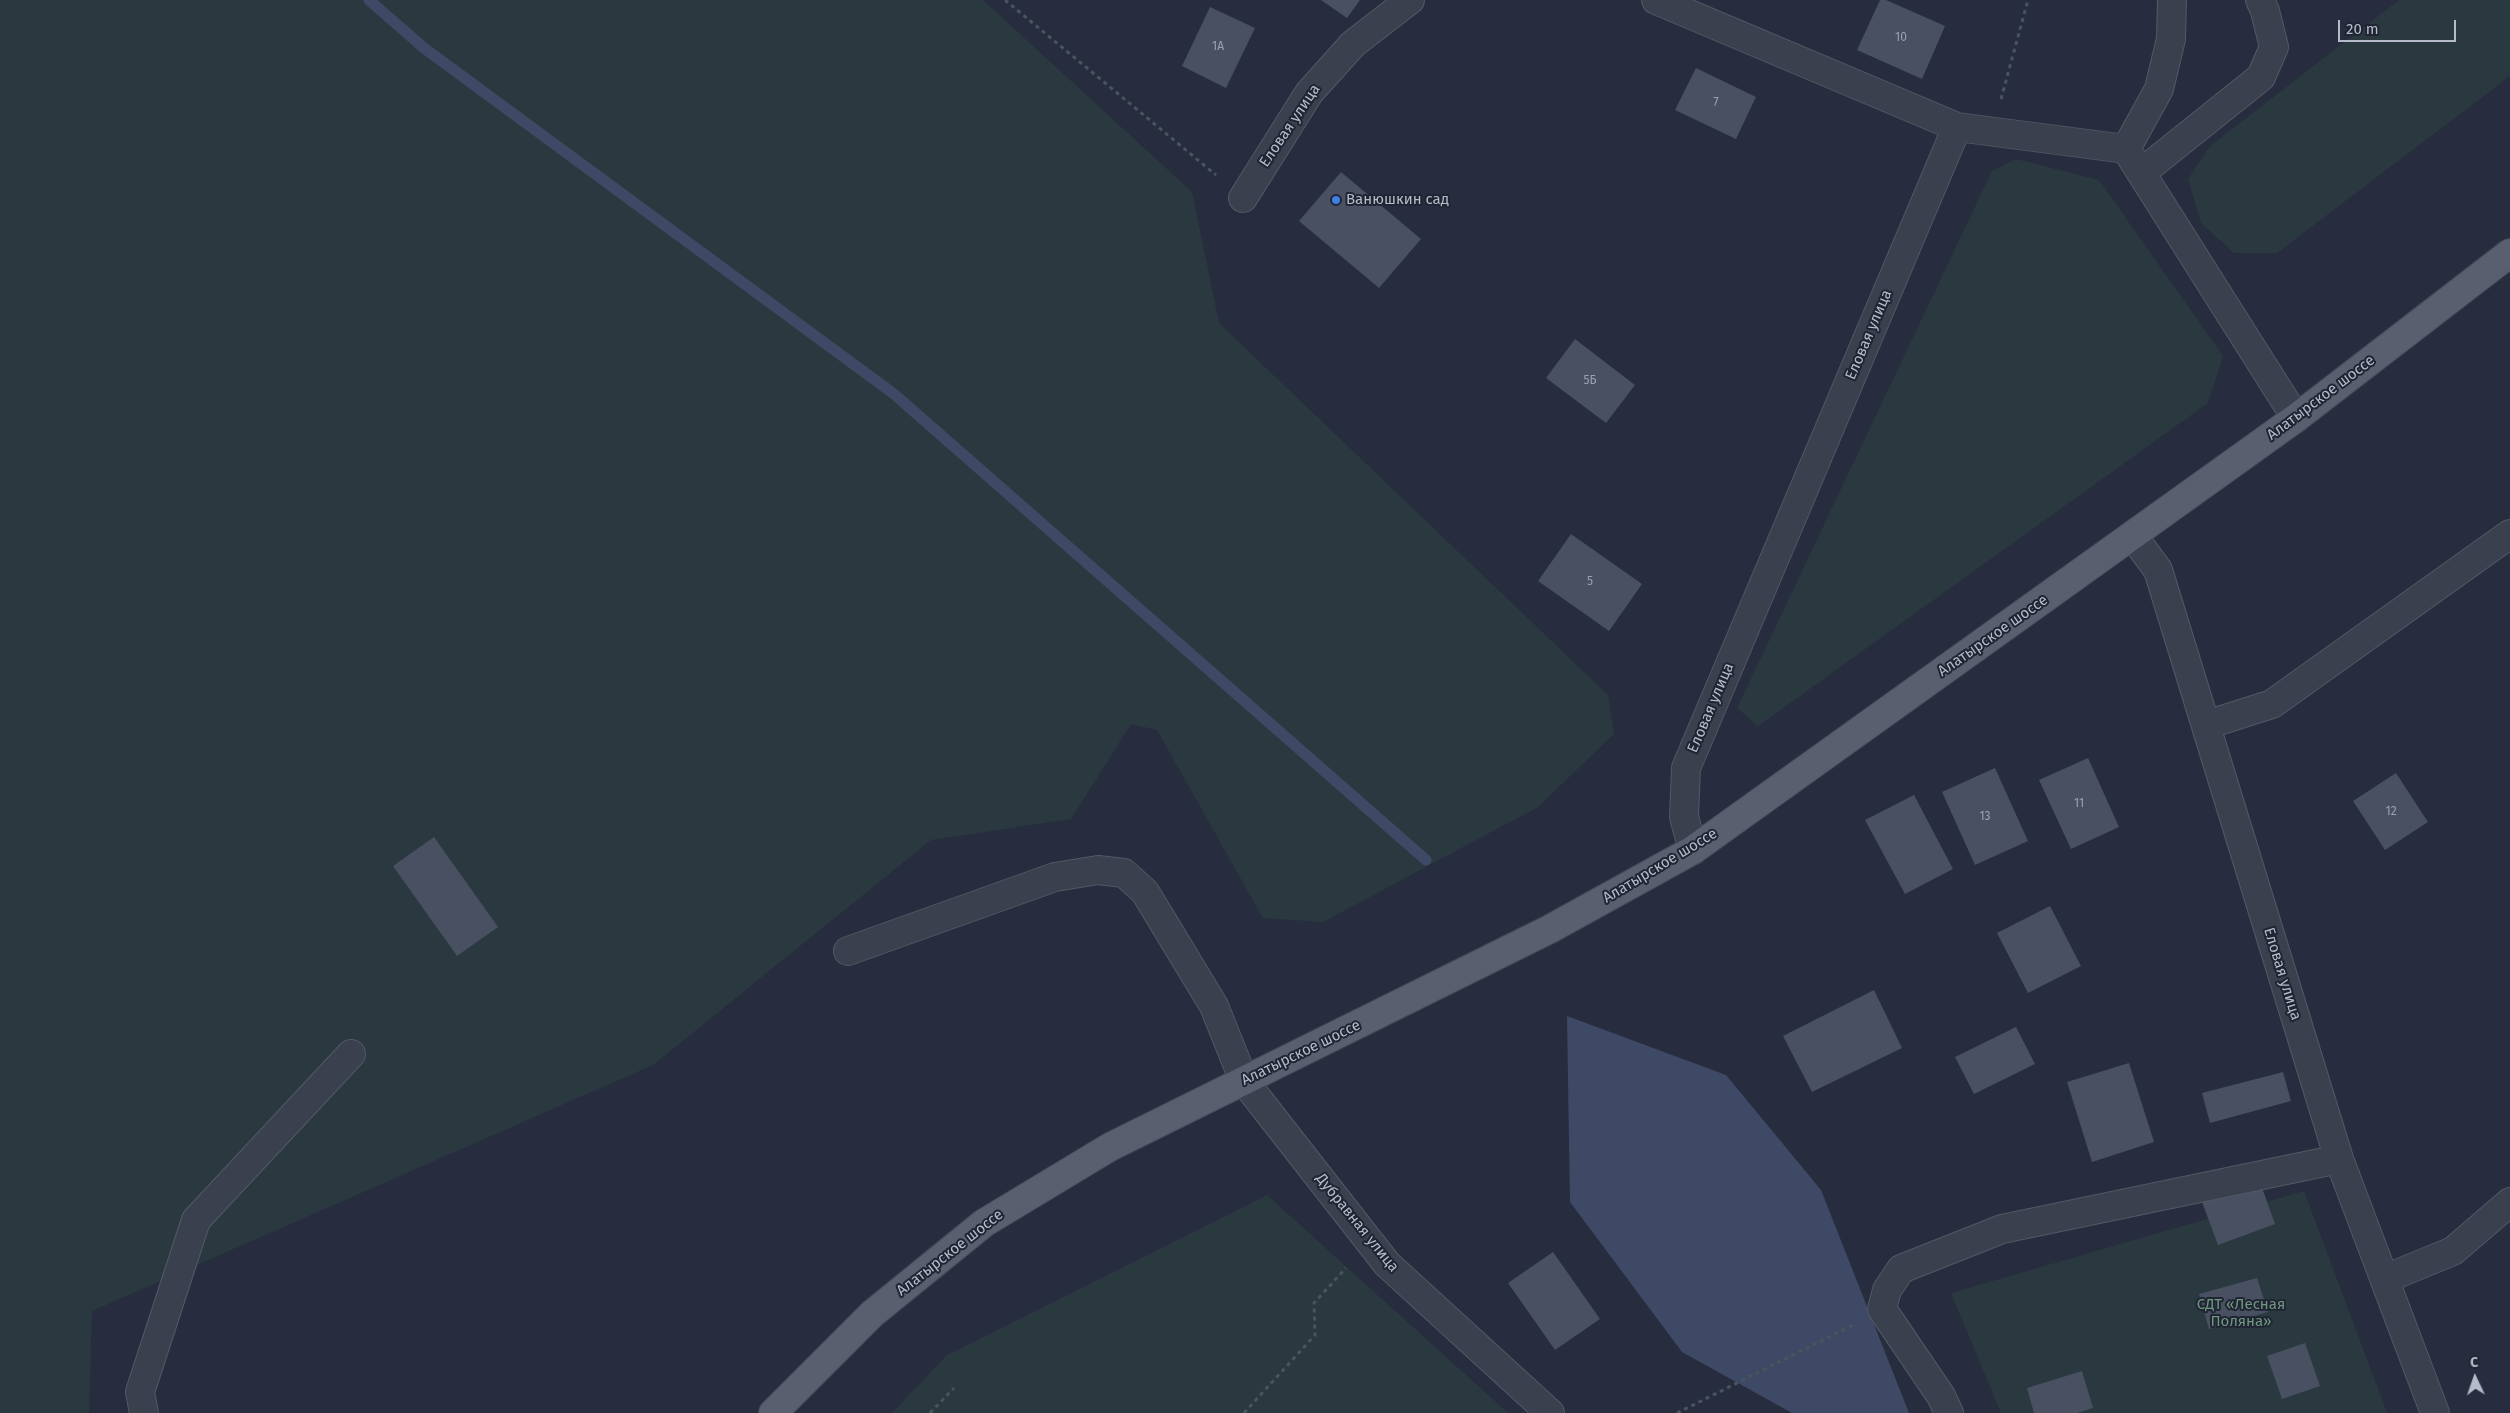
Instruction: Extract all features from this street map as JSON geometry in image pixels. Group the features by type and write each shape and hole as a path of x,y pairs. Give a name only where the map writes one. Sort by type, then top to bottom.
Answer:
{"main road":[{"name":"Алатырское шоссе","path":"773,1413 872,1314 984,1223 1110,1147 1550,929 1693,850 2296,418 2510,253"}],"street":[{"name":"Еловая улица","path":"1243,198 1309,93 1354,44 1410,0"},
{"path":"1656,0 1957,127 2126,149"},
{"path":"2126,149 2159,89 2171,39 2172,0"},
{"path":"2141,173 2261,77 2274,47 2265,11 2260,0"},
{"name":"Еловая улица","path":"1693,850 1684,817 1686,768 1957,127"},
{"path":"2126,149 2296,418"},
{"path":"2206,725 2272,704 2510,534"},
{"name":"Еловая улица","path":"2133,536 2158,570 2339,1159 2435,1413"},
{"name":"Дубравная улица","path":"848,951 1055,877 1098,870 1124,873 1145,892 1214,1006 1244,1081 1387,1264 1550,1413"},
{"path":"144,1413 140,1392 196,1220 351,1054"},
{"path":"1949,1413 1941,1396 1882,1309 1887,1290 1901,1269 2002,1229 2339,1159"},
{"path":"2385,1279 2453,1251 2510,1202"}],"path":[{"path":"1004,0 1243,198"},
{"path":"1993,131 2028,0"},
{"path":"1244,1413 1314,1336 1314,1303 1370,1242"},
{"path":"1677,1413 1857,1323"},
{"path":"930,1413 954,1388"}],"green space":[{"path":"0,0 983,0 1192,192 1219,323 1608,695 1614,734 1538,807 1323,922 1263,918 1157,730 1131,724 1071,819 931,840 653,1065 92,1311 89,1413 0,1413"},
{"path":"2399,0 2510,0 2510,76 2277,253 2234,253 2201,223 2188,179 2210,146"},
{"path":"2016,159 2099,180 2223,356 2208,403 1758,726 1737,708 1992,171"},
{"name":"СДТ «Лесная Поляна»","path":"2304,1191 2387,1413 2001,1413 1951,1293"},
{"path":"1267,1195 1508,1413 892,1413 947,1355"}],"water":[{"path":"1567,1016 1726,1075 1821,1190 1909,1413 1792,1413 1682,1352 1570,1202"}],"building":[{"path":"1321,0 1360,0 1347,18"},
{"path":"1880,0 1886,0 1945,26 1922,79 1857,50"},
{"path":"1210,7 1255,28 1226,88 1182,66"},
{"path":"1696,68 1756,97 1736,139 1675,110"},
{"path":"1341,172 1421,239 1379,288 1299,221"},
{"path":"1575,339 1635,385 1606,423 1546,378"},
{"path":"1571,534 1642,584 1609,631 1538,581"},
{"path":"2088,758 2119,827 2071,849 2039,780"},
{"path":"1995,768 2028,841 1975,865 1942,792"},
{"path":"2396,773 2428,822 2385,850 2353,801"},
{"path":"1914,795 1953,869 1905,894 1865,820"},
{"path":"434,837 498,927 457,956 393,866"},
{"path":"2050,906 2081,966 2028,993 1997,933"},
{"path":"1874,990 1902,1048 1812,1092 1783,1036"},
{"path":"2016,1027 2035,1064 1974,1094 1955,1057"},
{"path":"2129,1063 2154,1142 2092,1162 2067,1082"},
{"path":"2283,1072 2291,1101 2210,1123 2202,1093"},
{"path":"2260,1182 2275,1224 2218,1245 2202,1202"},
{"path":"1553,1252 1600,1319 1555,1350 1508,1283"},
{"path":"2257,1278 2268,1312 2209,1329 2199,1294"},
{"path":"2305,1343 2320,1386 2282,1399 2267,1356"},
{"path":"2082,1371 2093,1408 2077,1413 2034,1413 2027,1388"}],"waterway":[{"path":"369,0 424,48 894,394 1426,860"}],"place":[{"name":"Ванюшкин сад","path":"1336,200"}]}
